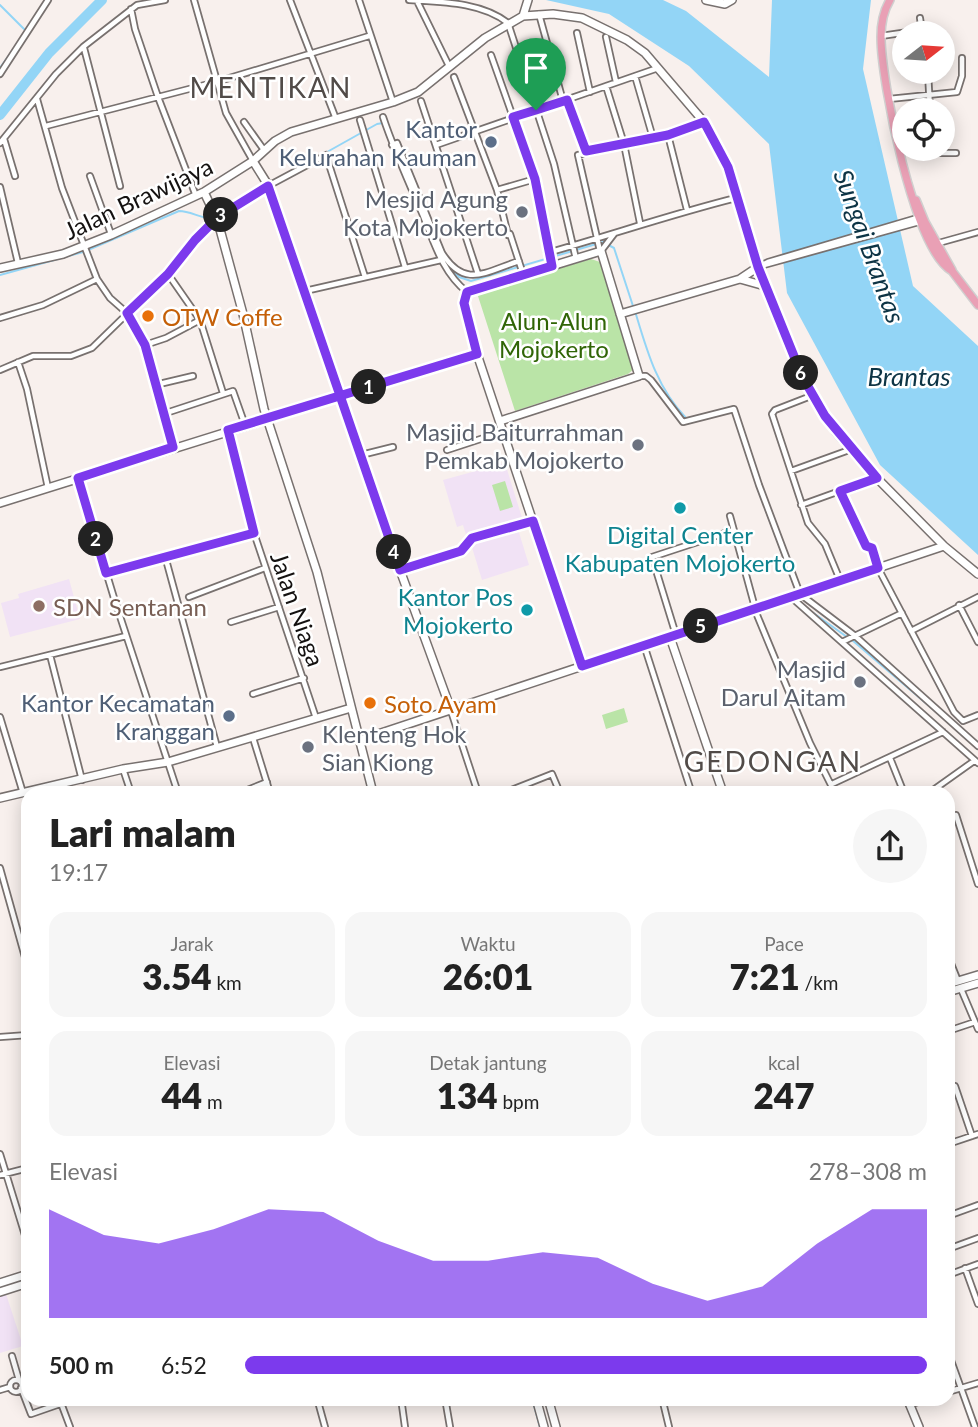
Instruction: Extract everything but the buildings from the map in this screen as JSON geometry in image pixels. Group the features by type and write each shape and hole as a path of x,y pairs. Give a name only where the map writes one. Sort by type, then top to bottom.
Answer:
{"main road":[{"path":"706,0 724,5 732,0"},
{"path":"890,0 886,7 881,36 888,99 913,196 916,220 978,305"},
{"path":"523,16 527,3"},
{"name":"Jalan Brawijaya","path":"0,268 86,249 204,192 253,161 290,132 418,92 485,38 523,16 573,16 599,25 627,40 659,68 704,122 728,167 736,198 764,265 765,286 810,397 836,432 877,478 944,546 978,574"},
{"path":"253,161 267,185 451,710"},
{"path":"204,192 217,218 267,418 317,572 371,786"},
{"path":"913,196 934,245"},
{"path":"500,421 642,376 624,312 600,246 520,267 467,292 464,303 477,354 582,666"},
{"path":"624,312 740,279 764,265"},
{"path":"740,279 765,286"},
{"path":"0,503 477,354"},
{"path":"360,740 790,597 839,578 944,546"},
{"path":"673,636 721,786"},
{"path":"66,786 123,769 168,762 351,708"},
{"path":"0,798 21,793"},
{"path":"955,988 978,975"},
{"path":"955,985 978,983"},
{"path":"0,1283 21,1276"},
{"path":"0,1292 21,1285"},
{"path":"538,1406 544,1427"},
{"path":"550,1406 556,1427"},
{"path":"913,1406 919,1427"}],"street":[{"path":"0,74 48,0"},
{"path":"15,176 2,140 56,74 136,2 165,0"},
{"path":"194,0 229,121 253,161"},
{"path":"290,0 336,119"},
{"path":"359,0 393,102"},
{"path":"409,0 457,4 488,12 508,23 555,167 574,251"},
{"path":"417,1 449,67"},
{"path":"131,9 158,97 196,196"},
{"path":"539,14 565,100 586,151"},
{"path":"577,33 590,92"},
{"path":"881,36 892,35"},
{"path":"46,126 216,82 369,36"},
{"path":"606,37 616,82"},
{"path":"83,47 120,186"},
{"path":"491,55 535,179 549,258 600,246 609,241 615,233"},
{"path":"888,99 957,92 962,76 961,58"},
{"path":"436,145 659,68"},
{"path":"635,76 653,138"},
{"path":"383,117 450,266 463,274 520,267 497,190 454,77"},
{"path":"929,84 929,98"},
{"path":"606,86 624,144 640,223"},
{"path":"37,99 62,188 97,279 110,298 127,313 145,345 173,447"},
{"path":"421,101 478,274"},
{"path":"360,120 405,267"},
{"path":"244,122 264,150"},
{"path":"600,246 578,155 586,151 668,135 704,122"},
{"path":"668,135 687,210"},
{"path":"0,370 33,356 71,356 86,352 168,274 217,218 267,185 326,155 365,277"},
{"path":"90,176 111,235"},
{"path":"497,190 535,179"},
{"path":"410,181 441,260 454,282 467,292"},
{"path":"0,187 19,264"},
{"path":"600,246 615,233 640,223 736,198"},
{"path":"764,265 916,220"},
{"path":"934,245 978,232"},
{"path":"304,291 441,260"},
{"path":"168,274 200,320 223,393"},
{"path":"0,318 43,305 97,279"},
{"path":"145,345 166,338 200,320"},
{"path":"18,362 48,488"},
{"path":"155,385 193,376"},
{"path":"642,376 683,422 734,409 799,592 978,746"},
{"path":"163,414 234,391 245,425"},
{"path":"810,397 772,412 809,526 825,544 839,578"},
{"name":"Jalan Niaga","path":"228,430 254,533 316,718"},
{"path":"447,450 503,432"},
{"path":"360,455 393,447"},
{"path":"791,471 852,449"},
{"path":"78,478 176,786"},
{"path":"801,505 877,478"},
{"path":"840,491 866,546 872,548 878,568 958,718 965,721 978,715"},
{"path":"730,516 756,608 810,743 832,784 943,732"},
{"path":"400,570 461,551 472,538 533,521"},
{"path":"673,636 652,557 734,530"},
{"path":"106,573 254,533"},
{"path":"165,556 217,747"},
{"path":"189,597 265,568"},
{"path":"790,597 844,641 977,762 940,786"},
{"path":"911,631 978,597"},
{"path":"959,605 978,642"},
{"path":"231,622 279,607"},
{"path":"844,641 902,613"},
{"path":"0,667 126,636"},
{"path":"644,645 689,786"},
{"path":"50,655 82,780"},
{"path":"882,678 889,670"},
{"path":"253,694 303,678"},
{"path":"451,710 476,786"},
{"path":"0,717 21,786"},
{"path":"253,737 268,786"},
{"path":"890,758 901,786"},
{"path":"123,769 129,786"},
{"path":"522,786 552,774 557,786"},
{"path":"257,786 267,782"},
{"path":"956,815 978,884"},
{"path":"971,862 978,860"},
{"path":"0,868 21,943"},
{"path":"955,973 978,1029"},
{"path":"955,1029 975,1022"},
{"path":"0,1037 21,1036"},
{"path":"955,1086 975,1135 955,1142"},
{"path":"0,1154 3,1174 21,1225"},
{"path":"3,1174 21,1170"},
{"path":"955,1213 978,1205"},
{"path":"955,1246 978,1238"},
{"path":"955,1272 978,1264"},
{"path":"965,1268 978,1304"},
{"path":"10,1387 16,1392 21,1388 12,1356"},
{"path":"955,1371 975,1427"},
{"path":"10,1387 11,1381 19,1381"},
{"path":"955,1390 978,1383"},
{"path":"0,1390 10,1387"},
{"path":"28,1406 31,1414 53,1406"},
{"path":"62,1406 70,1427"},
{"path":"319,1406 325,1427"},
{"path":"402,1406 405,1427"},
{"path":"446,1406 450,1427"},
{"path":"664,1406 669,1427"}],"shaded area":[{"path":"505,463 523,521 467,538 463,525 457,527 443,480"},
{"path":"517,526 529,565 482,580 470,541"},
{"name":"SDN Sentanan","path":"69,579 80,619 10,637 1,603 19,598 18,594"},
{"path":"6,1294 21,1347 0,1353 0,1296"}],"green space":[{"name":"Alun-Alun Mojokerto","path":"591,259 600,262 634,369 628,374 515,411 477,293"},
{"path":"505,481 513,507 500,511 492,485"},
{"path":"624,708 628,722 606,729 602,715"}],"water":[{"name":"Brantas","path":"546,0 663,0 686,11 769,77 772,0 871,0 863,69 913,286 978,346 978,555 880,465 787,293 769,144 689,66 609,14"}],"waterway":[{"path":"0,115 49,53 102,0"},
{"path":"0,5 25,30"},
{"path":"0,68 10,54"},
{"path":"327,152 383,123"},
{"path":"241,200 263,186"},
{"path":"88,250 179,211 213,218"},
{"path":"450,268 459,277 471,281 603,242 614,248 633,306"},
{"path":"0,275 83,252"},
{"path":"635,311 660,382 686,418"},
{"path":"732,411 737,425"},
{"path":"756,484 795,588"},
{"path":"812,612 847,637"},
{"path":"852,640 962,734"},
{"path":"534,1406 540,1427"}],"place":[{"name":"Kantor Kelurahan Kauman","path":"491,142"},
{"name":"Mesjid Agung Kota Mojokerto","path":"522,212"},
{"name":"OTW Coffe","path":"148,316"},
{"name":"Masjid Baiturrahman Pemkab Mojokerto","path":"638,445"},
{"name":"Digital Center Kabupaten Mojokerto","path":"680,508"},
{"name":"SDN Sentanan","path":"39,606"},
{"name":"Kantor Pos Mojokerto","path":"527,610"},
{"name":"Masjid Darul Aitam","path":"860,682"},
{"name":"Soto Ayam","path":"370,703"},
{"name":"Kantor Kecamatan Kranggan","path":"229,716"},
{"name":"Klenteng Hok Sian Kiong","path":"308,747"}],"district":[{"name":"MENTIKAN","path":"271,87"},
{"name":"GEDONGAN","path":"773,761"}],"route":[{"path":"536,110 513,117 535,179 547,253 552,266 467,292 464,303 477,354 340,396 228,430 254,533 106,573 78,478 173,447 145,345 127,313 168,274 195,240 218,217 268,186 340,396 400,570 464,550 472,538 533,521 582,666 878,568 872,548 867,548 840,491 877,478 836,432 802,376 758,267 728,167 704,122 668,135 586,151 567,100 536,110"}],"water label":[{"name":"Sungai Brantas","path":"870,246"}]}
